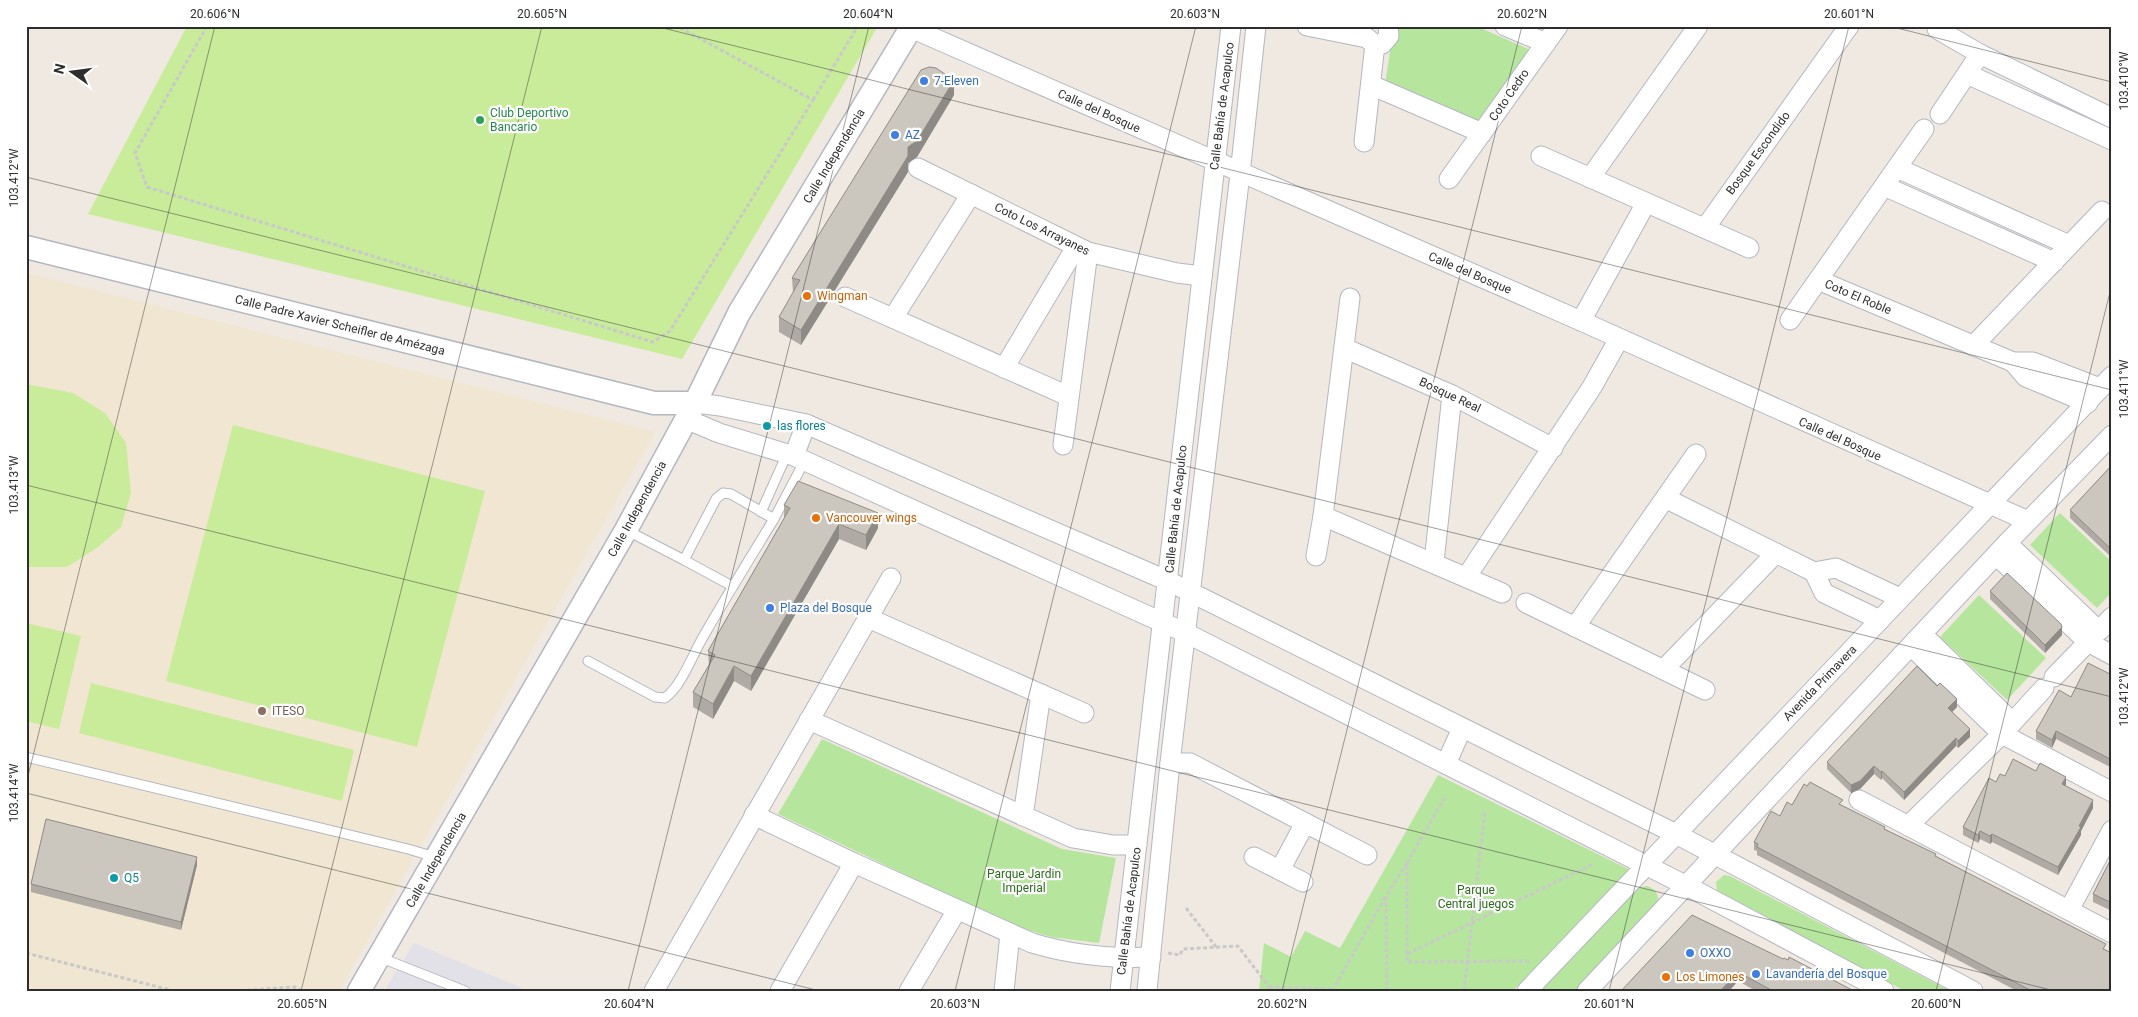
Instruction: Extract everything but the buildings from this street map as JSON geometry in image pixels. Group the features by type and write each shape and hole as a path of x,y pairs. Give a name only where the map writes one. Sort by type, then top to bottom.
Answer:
{"street":[{"name":"Calle Bahía de Acapulco","path":"1120,991 1231,26"},
{"name":"Calle Bahía de Acapulco","path":"1147,991 1170,763 1256,26"},
{"path":"1307,26 1370,36 1382,44 1387,40 1390,32 1388,26"},
{"path":"1505,26 1546,43"},
{"name":"Coto Cedro","path":"1370,85 1482,133 1558,26"},
{"path":"1590,178 1698,26"},
{"name":"Bosque Escondido","path":"1705,228 1849,26"},
{"name":"Calle del Bosque","path":"912,27 1240,174 1581,321 1618,340 2028,521"},
{"name":"Calle Independencia","path":"359,991 626,530 690,411 739,313 912,27"},
{"path":"1937,29 1980,54 2112,118"},
{"path":"1364,142 1370,85 1370,36"},
{"path":"1940,114 1980,54"},
{"path":"1967,74 2112,140"},
{"name":"Coto El Roble","path":"1924,130 1818,280 2013,362 2032,362 2106,382"},
{"path":"1449,179 1482,133"},
{"path":"1541,156 1749,248"},
{"name":"Coto Los Arrayanes","path":"918,168 1082,250 1177,273 1202,276"},
{"path":"1897,168 2069,245"},
{"path":"1884,186 2054,262"},
{"path":"893,318 971,194"},
{"path":"1581,321 1646,203"},
{"path":"1974,346 2102,211"},
{"name":"Calle Padre Xavier Scheifler de Amézaga","path":"26,247 690,411"},
{"path":"1004,368 1082,250"},
{"path":"1063,445 1082,250"},
{"path":"1790,320 1818,280"},
{"path":"845,297 1068,396"},
{"path":"1316,556 1323,516 1350,298"},
{"path":"1467,576 1553,448 1592,387 1618,340"},
{"name":"Bosque Real","path":"1344,348 1452,395 1553,448"},
{"name":"Coto El Roble","path":"2013,362 2026,377 2088,403"},
{"name":"Avenida Primavera","path":"1527,991 2106,382"},
{"path":"1434,562 1452,395"},
{"path":"690,411 720,406 806,424 1168,581 1676,834 1973,991"},
{"path":"690,411 719,433 796,456 1186,633 1647,865 1884,991"},
{"path":"796,456 806,424"},
{"path":"1587,991 2028,521 2112,435"},
{"path":"1575,626 1666,500 1696,454"},
{"path":"1666,500 1814,572 1836,568 1900,598"},
{"path":"1323,516 1467,576 1502,593"},
{"path":"2002,549 2112,655"},
{"path":"1664,669 1776,553"},
{"path":"1814,572 1824,593 1880,620"},
{"path":"654,991 891,578"},
{"path":"1526,603 1705,690"},
{"path":"1908,826 2007,728 2112,617"},
{"path":"868,618 1084,713"},
{"path":"1916,640 2007,728 2112,792"},
{"path":"1023,816 1040,694"},
{"path":"809,720 1073,838 1088,842 1137,845"},
{"path":"1446,764 1462,728"},
{"path":"1170,763 1190,763 1367,855"},
{"path":"1858,800 2112,933"},
{"path":"754,816 1010,934 1055,950 1124,958 1151,956"},
{"path":"1280,870 1305,823"},
{"path":"2069,910 2112,830"},
{"path":"1254,857 1303,882"},
{"path":"780,991 854,863"},
{"path":"913,990 957,910"},
{"path":"1004,991 1010,934"}],"lane":[{"path":"761,512 796,456"},
{"path":"588,661 655,697 665,698 676,690 684,670 732,586 774,519 796,456"},
{"path":"684,560 716,499 723,493 730,494 774,519"},
{"path":"626,530 732,586"},
{"path":"26,757 408,848 437,858"},
{"path":"379,957 465,991"}],"path":[{"path":"207,26 135,153 147,187 653,342 670,331 858,26"},
{"path":"677,26 814,100"},
{"path":"1268,987 1332,990 1446,795"},
{"path":"1464,990 1485,810"},
{"path":"1407,863 1407,962 1533,961"},
{"path":"1407,954 1593,864"},
{"path":"1386,896 1387,991"},
{"path":"1186,908 1217,948"},
{"path":"1151,956 1164,952 1180,956 1183,949 1238,946 1268,987 1274,991"},
{"path":"26,953 174,991"},
{"path":"234,991 295,987 302,991"},
{"path":"1408,991 1513,991"}],"shaded area":[{"name":"ITESO","path":"26,273 655,432 339,991 26,991"},
{"path":"414,943 529,991 384,991"}],"green space":[{"name":"Club Deportivo Bancario","path":"187,26 878,26 682,359 88,214"},
{"path":"1401,26 1476,26 1535,52 1486,129 1385,84 1391,45"},
{"path":"26,384 73,393 105,413 126,443 131,493 121,527 98,547 67,567 26,567"},
{"path":"233,425 485,491 417,747 166,681"},
{"path":"2060,513 2112,562 2112,592 2097,608 2030,545"},
{"path":"1979,595 2046,658 2007,700 1940,637"},
{"path":"26,623 81,636 59,729 26,721"},
{"path":"91,683 354,750 342,801 79,733"},
{"name":"Parque Jardin Imperial","path":"822,739 1062,849 1116,858 1099,943 1051,937 1009,924 778,814"},
{"name":"Parque Central juegos","path":"1438,775 1630,870 1513,991 1259,991 1264,943 1291,957 1305,931 1340,948"},
{"path":"1724,875 1730,876 1950,991 1905,991 1720,894 1717,891 1716,882"},
{"path":"1647,886 1657,894 1657,907 1577,991 1539,991 1637,888"}],"place":[{"name":"7-Eleven","path":"924,81"},
{"name":"Club Deportivo Bancario","path":"480,120"},
{"name":"AZ","path":"895,135"},
{"name":"Wingman","path":"807,296"},
{"name":"las flores","path":"767,426"},
{"name":"Vancouver wings","path":"816,518"},
{"name":"Plaza del Bosque","path":"770,608"},
{"name":"ITESO","path":"262,711"},
{"name":"Q5","path":"114,878"},
{"name":"OXXO","path":"1690,953"},
{"name":"Lavandería del Bosque","path":"1756,974"},
{"name":"Los Limones","path":"1666,977"}]}
